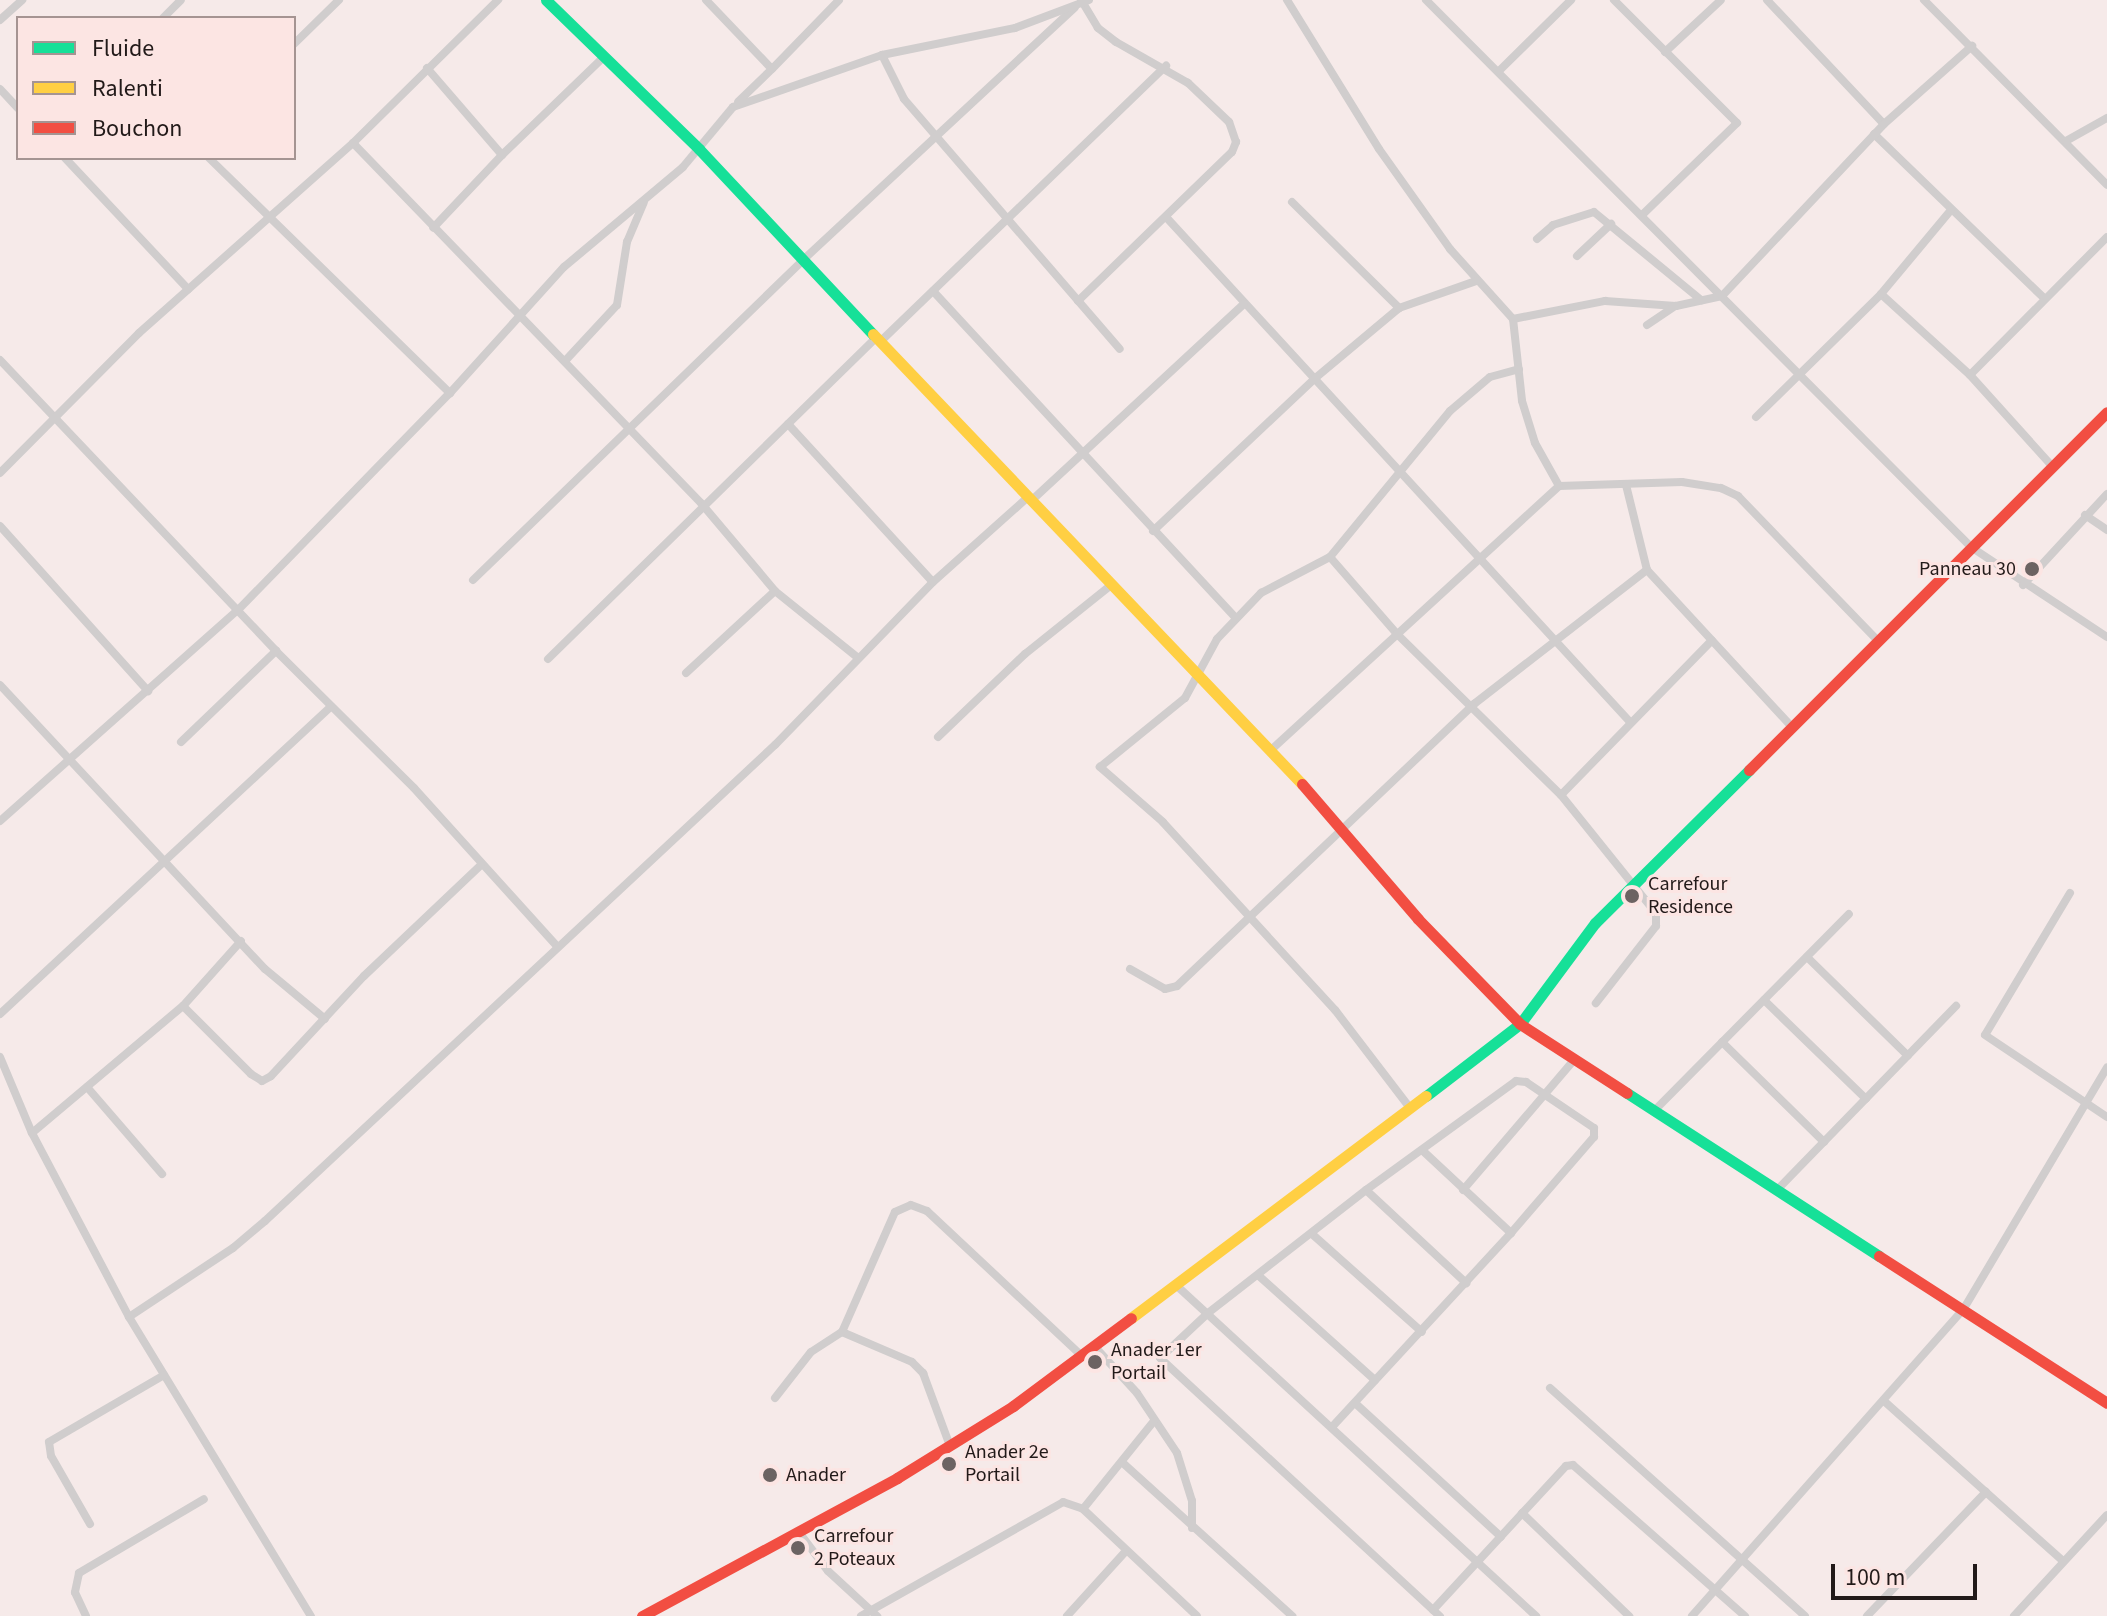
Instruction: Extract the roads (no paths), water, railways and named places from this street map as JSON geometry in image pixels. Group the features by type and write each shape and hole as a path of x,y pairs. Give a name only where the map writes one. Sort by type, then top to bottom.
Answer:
{"street":[{"path":"0,20 22,0"},
{"path":"165,16 181,0"},
{"path":"296,42 339,0"},
{"path":"0,473 52,416 188,289 353,143 498,0"},
{"path":"546,0 699,149 1110,586 1272,749 1418,919 1520,1024 2107,1403"},
{"path":"706,0 772,69"},
{"path":"0,821 73,760 238,610 450,393 564,267 644,201 699,149 733,107 839,0"},
{"path":"733,107 882,55 1015,28 1084,0"},
{"path":"1078,301 1232,152 1236,142 1229,122 1166,66 1143,60 1098,28 1084,0"},
{"path":"473,580 803,260 1084,0"},
{"path":"1287,0 1379,149 1476,281 1513,319 1519,369 1535,443 1559,486"},
{"path":"1426,0 1500,70 1799,378 1846,418 1971,547 2023,585 2107,637"},
{"path":"1500,70 1571,0"},
{"path":"1614,0 1737,124 1642,215"},
{"path":"1665,52 1721,0"},
{"path":"1767,0 1884,124"},
{"path":"1924,0 2107,185"},
{"path":"1513,319 1605,301 1676,306 1722,296 1874,134 1972,46"},
{"path":"882,55 904,99 1120,349"},
{"path":"433,228 502,155 604,57"},
{"path":"548,659 701,503 1008,222 1166,66"},
{"path":"427,68 502,155"},
{"path":"0,89 16,106"},
{"path":"2066,141 2107,118"},
{"path":"1874,134 2043,297"},
{"path":"353,143 517,317 565,361 701,503 775,591 857,657"},
{"path":"67,160 188,289"},
{"path":"211,160 450,393"},
{"path":"565,361 617,305 627,242 644,201"},
{"path":"1292,202 1399,308"},
{"path":"1756,417 1881,294 1951,210"},
{"path":"1537,239 1553,225 1588,211 1611,224 1701,300"},
{"path":"1166,217 1398,475 1631,723"},
{"path":"1577,256 1611,224"},
{"path":"1970,375 2043,297 2107,237"},
{"path":"1153,531 1313,380 1399,308 1476,281"},
{"path":"933,291 1081,455 1235,617"},
{"path":"1881,294 1970,375 2052,466"},
{"path":"129,1317 265,1221 775,745 933,582 1081,455 1244,304"},
{"path":"1647,325 1676,306"},
{"path":"0,360 276,651 414,788 557,946"},
{"path":"1410,1108 1335,1010 1248,921 1163,822 1100,767 1185,698 1235,617 1261,593 1330,557 1450,411 1490,377 1519,369"},
{"path":"642,1616 950,1446 1095,1347 1520,1024 1571,952 1632,885 2107,412"},
{"path":"788,424 933,582"},
{"path":"1272,749 1559,486 1702,483 1738,496 1878,641"},
{"path":"1626,485 1647,570 1790,725"},
{"path":"2023,585 2107,494"},
{"path":"2085,515 2107,530"},
{"path":"0,526 148,691"},
{"path":"1330,557 1397,634 1474,704 1561,795 1659,918 1596,1003"},
{"path":"1130,969 1165,989 1177,986 1344,832 1474,704 1647,570"},
{"path":"938,737 1025,654 1110,586"},
{"path":"686,673 775,591"},
{"path":"1561,795 1712,640"},
{"path":"181,742 276,651"},
{"path":"0,685 241,941 325,1019"},
{"path":"0,1014 331,706"},
{"path":"183,1006 262,1081 481,865"},
{"path":"2070,893 1985,1035 2107,1117"},
{"path":"1654,1111 1849,914"},
{"path":"32,1133 183,1006 241,941"},
{"path":"1807,957 1908,1056"},
{"path":"1764,1000 1866,1099"},
{"path":"1777,1190 1956,1006"},
{"path":"1722,1042 1824,1142"},
{"path":"0,1057 32,1133 129,1317 311,1616"},
{"path":"1463,1190 1548,1097 1575,1059"},
{"path":"1692,1616 1963,1310 2107,1067"},
{"path":"1332,1427 1511,1233 1596,1133 1548,1097 1516,1081 1366,1190 1207,1314 1163,1351 1162,1364 1436,1613 1566,1466 1579,1467 1745,1616"},
{"path":"87,1087 162,1174"},
{"path":"1422,1150 1511,1233"},
{"path":"1366,1190 1466,1283"},
{"path":"775,1398 811,1352 842,1332 895,1212 911,1205 927,1211 1082,1356"},
{"path":"1312,1234 1422,1332"},
{"path":"1259,1276 1375,1380"},
{"path":"1177,1286 1536,1616"},
{"path":"842,1332 918,1367 950,1446"},
{"path":"1095,1347 1154,1421 1186,1473 1192,1528"},
{"path":"90,1524 51,1456 49,1442 164,1375"},
{"path":"1550,1388 1805,1616"},
{"path":"1884,1401 2062,1560"},
{"path":"1355,1403 1501,1537"},
{"path":"1083,1509 1124,1464 1154,1421"},
{"path":"1124,1464 1292,1616"},
{"path":"1867,1616 1986,1492"},
{"path":"86,1616 75,1585 85,1567 204,1499"},
{"path":"861,1616 874,1613 1063,1502 1083,1509 1125,1552 1197,1616"},
{"path":"1522,1513 1629,1616"},
{"path":"2014,1616 2062,1560 2107,1515"},
{"path":"798,1531 828,1571 874,1613"},
{"path":"1067,1616 1125,1552"}],"place":[{"name":"Panneau 30","path":"2032,569"},
{"name":"Carrefour Residence","path":"1632,896"},
{"name":"Anader 1er Portail","path":"1095,1362"},
{"name":"Anader 2e Portail","path":"949,1464"},
{"name":"Anader","path":"770,1475"},
{"name":"Carrefour 2 Poteaux","path":"798,1548"}]}
